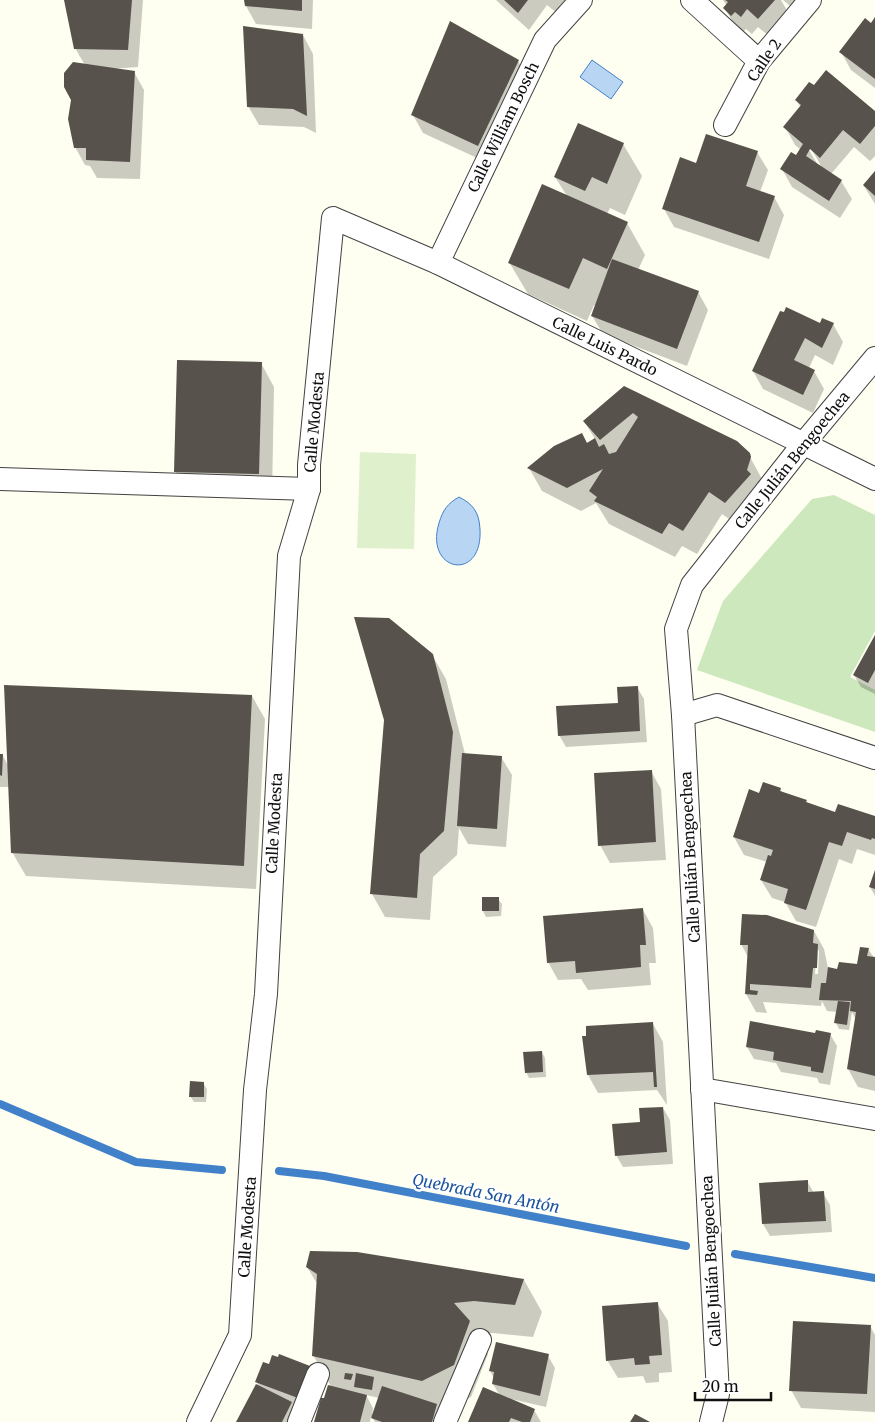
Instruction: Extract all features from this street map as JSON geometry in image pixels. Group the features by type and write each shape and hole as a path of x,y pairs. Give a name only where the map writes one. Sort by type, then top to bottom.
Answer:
{"street":[{"name":"Calle William Bosch","path":"438,263 544,40 581,0"},
{"path":"692,0 759,61"},
{"name":"Calle 2","path":"726,125 759,61 810,0"},
{"name":"Calle Luis Pardo","path":"333,218 438,263 875,479"},
{"name":"Calle Modesta","path":"198,1422 240,1335 255,1090 266,994 288,556 309,489 309,465 333,218"},
{"name":"Calle Julián Bengoechea","path":"711,1422 718,1394 683,715 676,629 692,585 804,443 875,358"},
{"path":"0,479 309,489"},
{"path":"683,715 717,705 875,758"},
{"path":"702,1088 875,1119"},
{"path":"445,1422 480,1340"},
{"path":"299,1422 318,1374"}],"green space":[{"path":"360,452 416,454 414,549 357,548"},
{"path":"834,495 875,515 875,631 850,677 875,690 875,732 697,670 723,601 812,499"}],"water":[{"path":"592,60 623,82 611,99 580,77"},
{"path":"459,497 477,513 480,529 478,546 473,558 464,564 455,565 446,561 440,552 437,540 439,523 444,511 451,502"}],"building":[{"path":"64,0 132,0 128,50 74,49"},
{"path":"244,0 302,0 302,11 245,6"},
{"path":"504,0 528,0 518,13"},
{"path":"725,0 775,0 758,19 747,9 741,17 735,12 731,16 723,8 728,2"},
{"path":"875,17 875,79 839,52 865,18 871,23"},
{"path":"450,21 519,60 478,146 411,115"},
{"path":"243,26 303,34 307,116 293,109 247,107"},
{"path":"73,62 135,71 130,162 86,160 86,148 74,148 68,119 71,100 64,87 64,73"},
{"path":"826,70 875,111 875,126 860,144 843,130 820,158 810,149 806,156 842,180 829,201 780,169 791,152 796,155 803,144 783,127 801,105 795,100 809,82 814,85"},
{"path":"578,123 624,143 607,184 592,177 585,191 554,177"},
{"path":"706,134 758,151 746,186 775,196 759,242 662,209 680,157 696,163"},
{"path":"875,171 875,196 863,185"},
{"path":"542,184 628,222 607,269 583,258 569,289 508,263"},
{"path":"612,259 699,291 677,349 591,316"},
{"path":"786,307 820,323 822,318 834,323 822,348 805,338 794,360 815,370 803,395 752,371 780,311 784,312"},
{"path":"177,360 262,362 259,474 174,472"},
{"path":"624,386 737,441 750,453 751,457 747,470 751,474 725,503 709,492 683,531 669,523 662,534 594,501 597,497 589,491 603,469 567,488 527,468 554,446 582,433 587,443 595,438 599,447 604,444 609,454 616,452 638,417 633,413 600,440 583,421"},
{"path":"354,617 389,618 433,654 453,732 444,831 420,854 417,898 370,894 384,720"},
{"path":"875,635 875,670 868,683 853,675"},
{"path":"4,685 252,695 244,866 11,853"},
{"path":"638,686 640,731 558,736 556,706 618,703 617,687"},
{"path":"462,753 502,756 497,829 457,826"},
{"path":"0,754 3,754 2,776 0,775"},
{"path":"652,770 656,842 598,846 594,773"},
{"path":"763,782 781,788 780,791 807,800 806,802 835,812 838,804 875,816 875,839 872,838 871,840 847,832 842,846 829,842 806,910 784,903 788,889 760,880 768,855 771,856 773,850 733,837 749,789 759,793"},
{"path":"875,870 875,889 869,887"},
{"path":"482,897 499,897 499,911 482,911"},
{"path":"643,908 646,945 640,945 641,967 576,973 575,961 547,963 543,916"},
{"path":"742,914 767,915 814,930 813,943 818,944 817,968 813,968 811,988 750,984 750,990 758,991 757,995 745,994 748,945 740,945"},
{"path":"860,947 869,948 867,956 875,957 875,1076 847,1069 856,1012 850,1011 851,1001 819,1000 821,983 826,983 828,967 837,969 839,962 857,964"},
{"path":"838,1001 850,1002 847,1025 834,1023"},
{"path":"750,1021 815,1033 816,1030 831,1033 823,1073 811,1071 811,1067 773,1060 774,1052 746,1047"},
{"path":"653,1022 657,1087 654,1087 653,1072 587,1075 582,1036 586,1036 586,1026"},
{"path":"542,1051 543,1072 525,1073 523,1052"},
{"path":"190,1081 204,1082 204,1097 189,1097"},
{"path":"663,1107 667,1152 615,1156 612,1124 640,1122 639,1108"},
{"path":"808,1180 808,1192 824,1191 826,1221 762,1224 759,1183"},
{"path":"310,1251 357,1252 524,1279 515,1305 474,1301 454,1303 470,1321 454,1365 422,1381 312,1356 317,1274 306,1267"},
{"path":"658,1302 662,1355 649,1356 650,1364 635,1365 634,1358 606,1361 602,1306"},
{"path":"793,1321 871,1325 867,1394 789,1391"},
{"path":"496,1342 549,1354 540,1396 492,1384 494,1372 489,1371"},
{"path":"279,1354 310,1366 298,1398 255,1382 263,1362 269,1364 272,1355 278,1357"},
{"path":"345,1373 353,1374 351,1380 344,1379"},
{"path":"356,1373 374,1377 372,1390 354,1387"},
{"path":"256,1384 292,1402 282,1422 236,1422"},
{"path":"328,1385 367,1395 360,1422 314,1422 321,1398 324,1398"},
{"path":"382,1386 437,1404 432,1422 382,1422 371,1418"},
{"path":"483,1387 535,1409 530,1422 522,1422 511,1418 509,1422 468,1422"},
{"path":"635,1414 650,1422 630,1422"}],"waterway":[{"name":"Quebrada San Antón","path":"0,1104 136,1162 222,1170"},
{"name":"Quebrada San Antón","path":"279,1171 324,1176 686,1246"},
{"name":"Quebrada San Antón","path":"735,1254 875,1278"}]}
